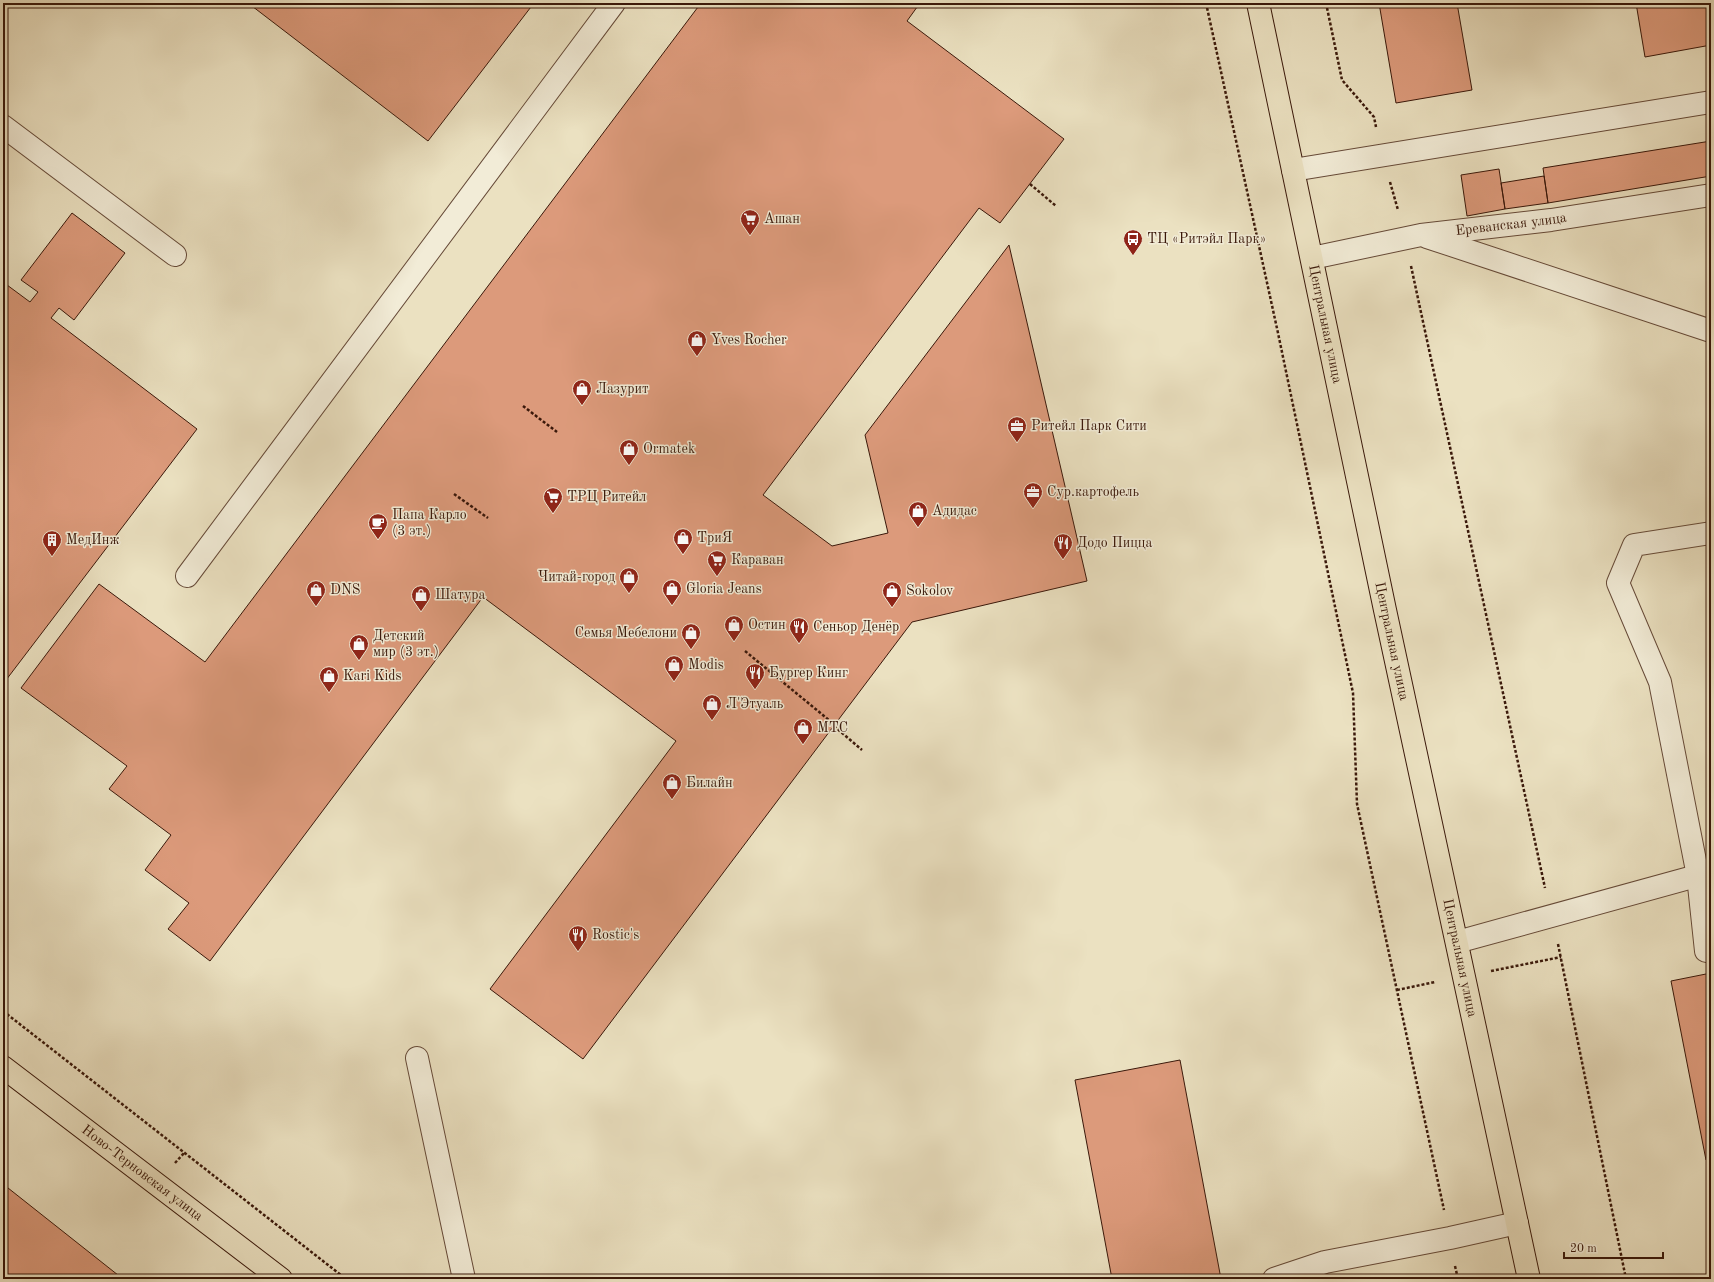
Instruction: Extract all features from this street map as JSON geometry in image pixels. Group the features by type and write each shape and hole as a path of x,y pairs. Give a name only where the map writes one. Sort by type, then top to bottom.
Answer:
{"main road":[{"name":"Центральная улица","path":"1258,3 1529,1279"},
{"name":"Ново-Терновская улица","path":"3,1067 281,1279"}],"street":[{"path":"187,576 614,3"},
{"path":"1293,170 1711,102"},
{"path":"3,126 175,255"},
{"name":"Ереванская улица","path":"1312,258 1413,236 1551,220 1711,195"},
{"path":"1413,236 1711,331"},
{"path":"1711,533 1634,545 1618,583 1660,682 1704,874 1706,951 1711,950"},
{"path":"1457,942 1704,874"},
{"path":"417,1058 464,1279"},
{"path":"1274,1279 1325,1262 1450,1238 1517,1223"}],"path":[{"path":"1206,3 1278,333 1353,693 1357,804 1458,1279"},
{"path":"1326,3 1342,80 1374,117 1383,156 1413,236 1626,1279"},
{"path":"1030,184 1056,206"},
{"path":"523,406 557,432"},
{"path":"454,494 488,518"},
{"path":"744,651 862,750"},
{"path":"3,1011 346,1279"}],"building":[{"path":"248,3 534,3 428,141"},
{"name":"ТРЦ Ритейл","path":"701,3 920,3 907,21 1064,139 1000,223 979,208 763,495 832,546 888,533 865,435 1009,245 1087,581 912,622 583,1059 490,989 676,741 483,597 210,961 168,929 189,903 145,870 171,835 109,789 127,766 21,688 99,584 205,662"},
{"path":"1379,3 1457,3 1472,90 1396,103"},
{"path":"1636,3 1711,3 1711,45 1645,57"},
{"path":"1711,141 1711,176 1548,203 1543,168"},
{"path":"1499,169 1505,209 1467,216 1461,175"},
{"path":"1544,176 1548,203 1505,209 1501,183"},
{"name":"МедИнж","path":"72,213 125,253 74,320 59,308 51,318 197,429 3,684 3,282 30,302 38,292 21,280"},
{"path":"1711,973 1711,1159 1706,1160 1671,981"},
{"path":"1180,1060 1221,1279 1112,1279 1075,1080"},
{"path":"3,1184 123,1279 3,1279"}],"place":[{"name":"Ашан","path":"750,236"},
{"name":"ТЦ «Ритэйл Парк»","path":"1133,256"},
{"name":"Yves Rocher","path":"697,357"},
{"name":"Лазурит","path":"582,406"},
{"name":"Ритейл Парк Сити","path":"1017,443"},
{"name":"Ormatek","path":"629,466"},
{"name":"Сур.картофель","path":"1033,509"},
{"name":"ТРЦ Ритейл","path":"553,514"},
{"name":"Адидас","path":"918,528"},
{"name":"Папа Карло (3 эт.)","path":"378,540"},
{"name":"ТриЯ","path":"683,555"},
{"name":"МедИнж","path":"52,557"},
{"name":"Додо Пицца","path":"1063,560"},
{"name":"Караван","path":"717,577"},
{"name":"Читай-город","path":"629,594"},
{"name":"Gloria Jeans","path":"672,606"},
{"name":"DNS","path":"316,607"},
{"name":"Sokolov","path":"892,608"},
{"name":"Шатура","path":"421,612"},
{"name":"Остин","path":"734,642"},
{"name":"Сеньор Денёр","path":"799,644"},
{"name":"Семья Мебелони","path":"691,650"},
{"name":"Детский мир (3 эт.)","path":"359,661"},
{"name":"Modis","path":"674,682"},
{"name":"Бургер Кинг","path":"755,690"},
{"name":"Kari Kids","path":"329,693"},
{"name":"Л'Этуаль","path":"712,721"},
{"name":"МТС","path":"803,745"},
{"name":"Билайн","path":"672,800"},
{"name":"Rostic's","path":"578,952"}]}
